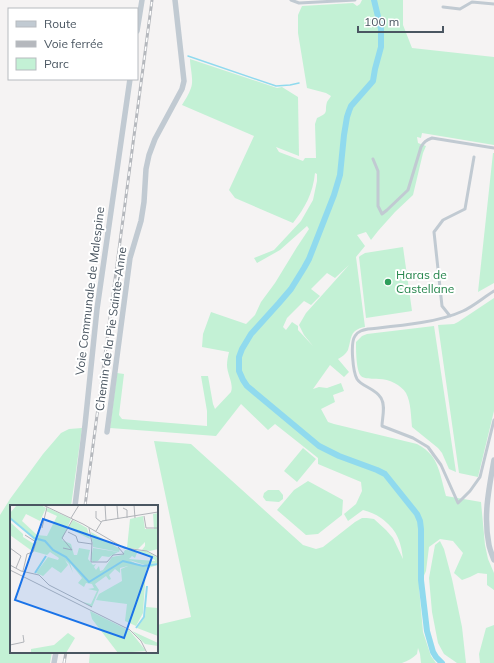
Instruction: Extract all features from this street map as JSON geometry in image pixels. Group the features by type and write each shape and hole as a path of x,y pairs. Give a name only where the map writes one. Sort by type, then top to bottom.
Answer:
{"street":[{"path":"138,26 142,0"},
{"name":"Chemin de la Pie Sainte-Anne","path":"107,432 130,258 141,222 146,169 149,155 155,139 182,89 184,81 175,0"},
{"name":"Voie Communale de Malespine","path":"75,505 97,309 130,80"},
{"path":"494,460 486,512 489,545 494,560"},
{"path":"54,663 56,653"}],"lane":[{"path":"291,0 299,3 355,0"},
{"path":"443,7 460,9 472,2 494,4"},
{"path":"373,159 378,171 378,206 382,214 408,190 421,147 427,139 432,138 494,148"},
{"path":"450,316 442,306 434,232 443,220 465,209 474,158"},
{"path":"494,291 464,310 450,316 427,322 363,330 354,337 352,342 355,376 357,380 379,395 382,400 382,426 413,438 428,447 441,465 458,503 470,491 480,477 494,420"}],"green space":[{"path":"362,0 403,0 403,25 412,48 494,57 494,145 422,133 421,138 417,137 418,143 426,146 413,195 395,212 371,240 366,232 357,235 365,246 356,257 365,327 354,332 348,350 338,359 349,372 344,377 330,365 313,389 319,387 327,388 341,383 344,391 333,395 335,402 321,409 328,422 417,444 427,451 435,460 446,496 481,502 485,545 488,559 494,573 494,590 487,585 487,574 478,573 462,580 454,573 463,553 453,541 440,539 429,547 426,571 419,587 423,632 431,656 436,663 421,663 418,648 417,654 402,663 89,663 90,653 158,653 158,625 191,617 154,441 191,444 303,545 316,549 323,547 355,522 362,518 367,518 374,519 386,530 393,538 403,559 401,546 397,536 390,526 381,518 363,510 348,521 344,514 356,504 362,491 361,482 318,464 318,458 275,424 268,430 241,404 216,436 110,428 117,373 124,374 119,415 122,419 207,426 207,411 201,376 208,376 215,409 232,389 227,365 229,352 202,347 203,334 211,312 246,324 255,315 261,302 275,283 309,229 307,226 280,250 257,263 254,258 274,250 301,221 313,200 317,174 315,173 308,200 293,223 235,198 229,190 254,136 182,105 192,85 190,59 277,88 282,87 298,97 299,156 276,147 279,152 303,161 305,158 316,158 315,124 317,118 326,112 326,105 331,96 326,93 307,88 298,33 298,15 302,6 353,3 357,6","holes":["349,265 306,313 299,325 304,335 313,346 298,330 298,326 292,322 286,330 283,327 287,318 304,301 311,305 320,296 311,289 327,273 335,278"]},
{"path":"493,153 494,283 478,292"},
{"path":"403,247 412,311 366,318 359,257 365,253"},
{"path":"494,298 494,411 478,477 459,473 438,325 454,324"},
{"path":"434,326 456,472 449,469 442,453 438,448 412,427 409,401 404,390 398,385 387,380 361,376 357,365 356,342 362,336 367,334"},
{"path":"82,428 71,505 10,505 10,653 52,653 50,663 0,663 0,515 43,454 61,433 69,429"},
{"path":"303,448 316,459 297,482 284,471"},
{"path":"308,481 343,500 342,515 318,534 306,535 277,510 294,490"},
{"path":"268,490 279,490 283,495 283,499 279,502 266,501 263,497 264,493"},
{"path":"440,541 444,549 452,579 462,627 466,663 457,663 444,654 438,643 432,612 429,578 435,545"},
{"path":"494,625 494,663 480,663 479,654 486,628"}],"waterway":[{"path":"374,0 381,29 381,47 373,81 351,106 347,117 340,175 334,195 309,259 291,289 251,334 239,357 239,371 247,386 319,446 339,456 385,474 417,514 421,529 421,580 427,631 433,652 442,663"},
{"path":"188,56 276,86 299,83"}],"railway":[{"path":"85,505 152,0"},
{"path":"64,663 66,653"}],"place":[{"name":"Haras de Castellane","path":"388,282"}]}
